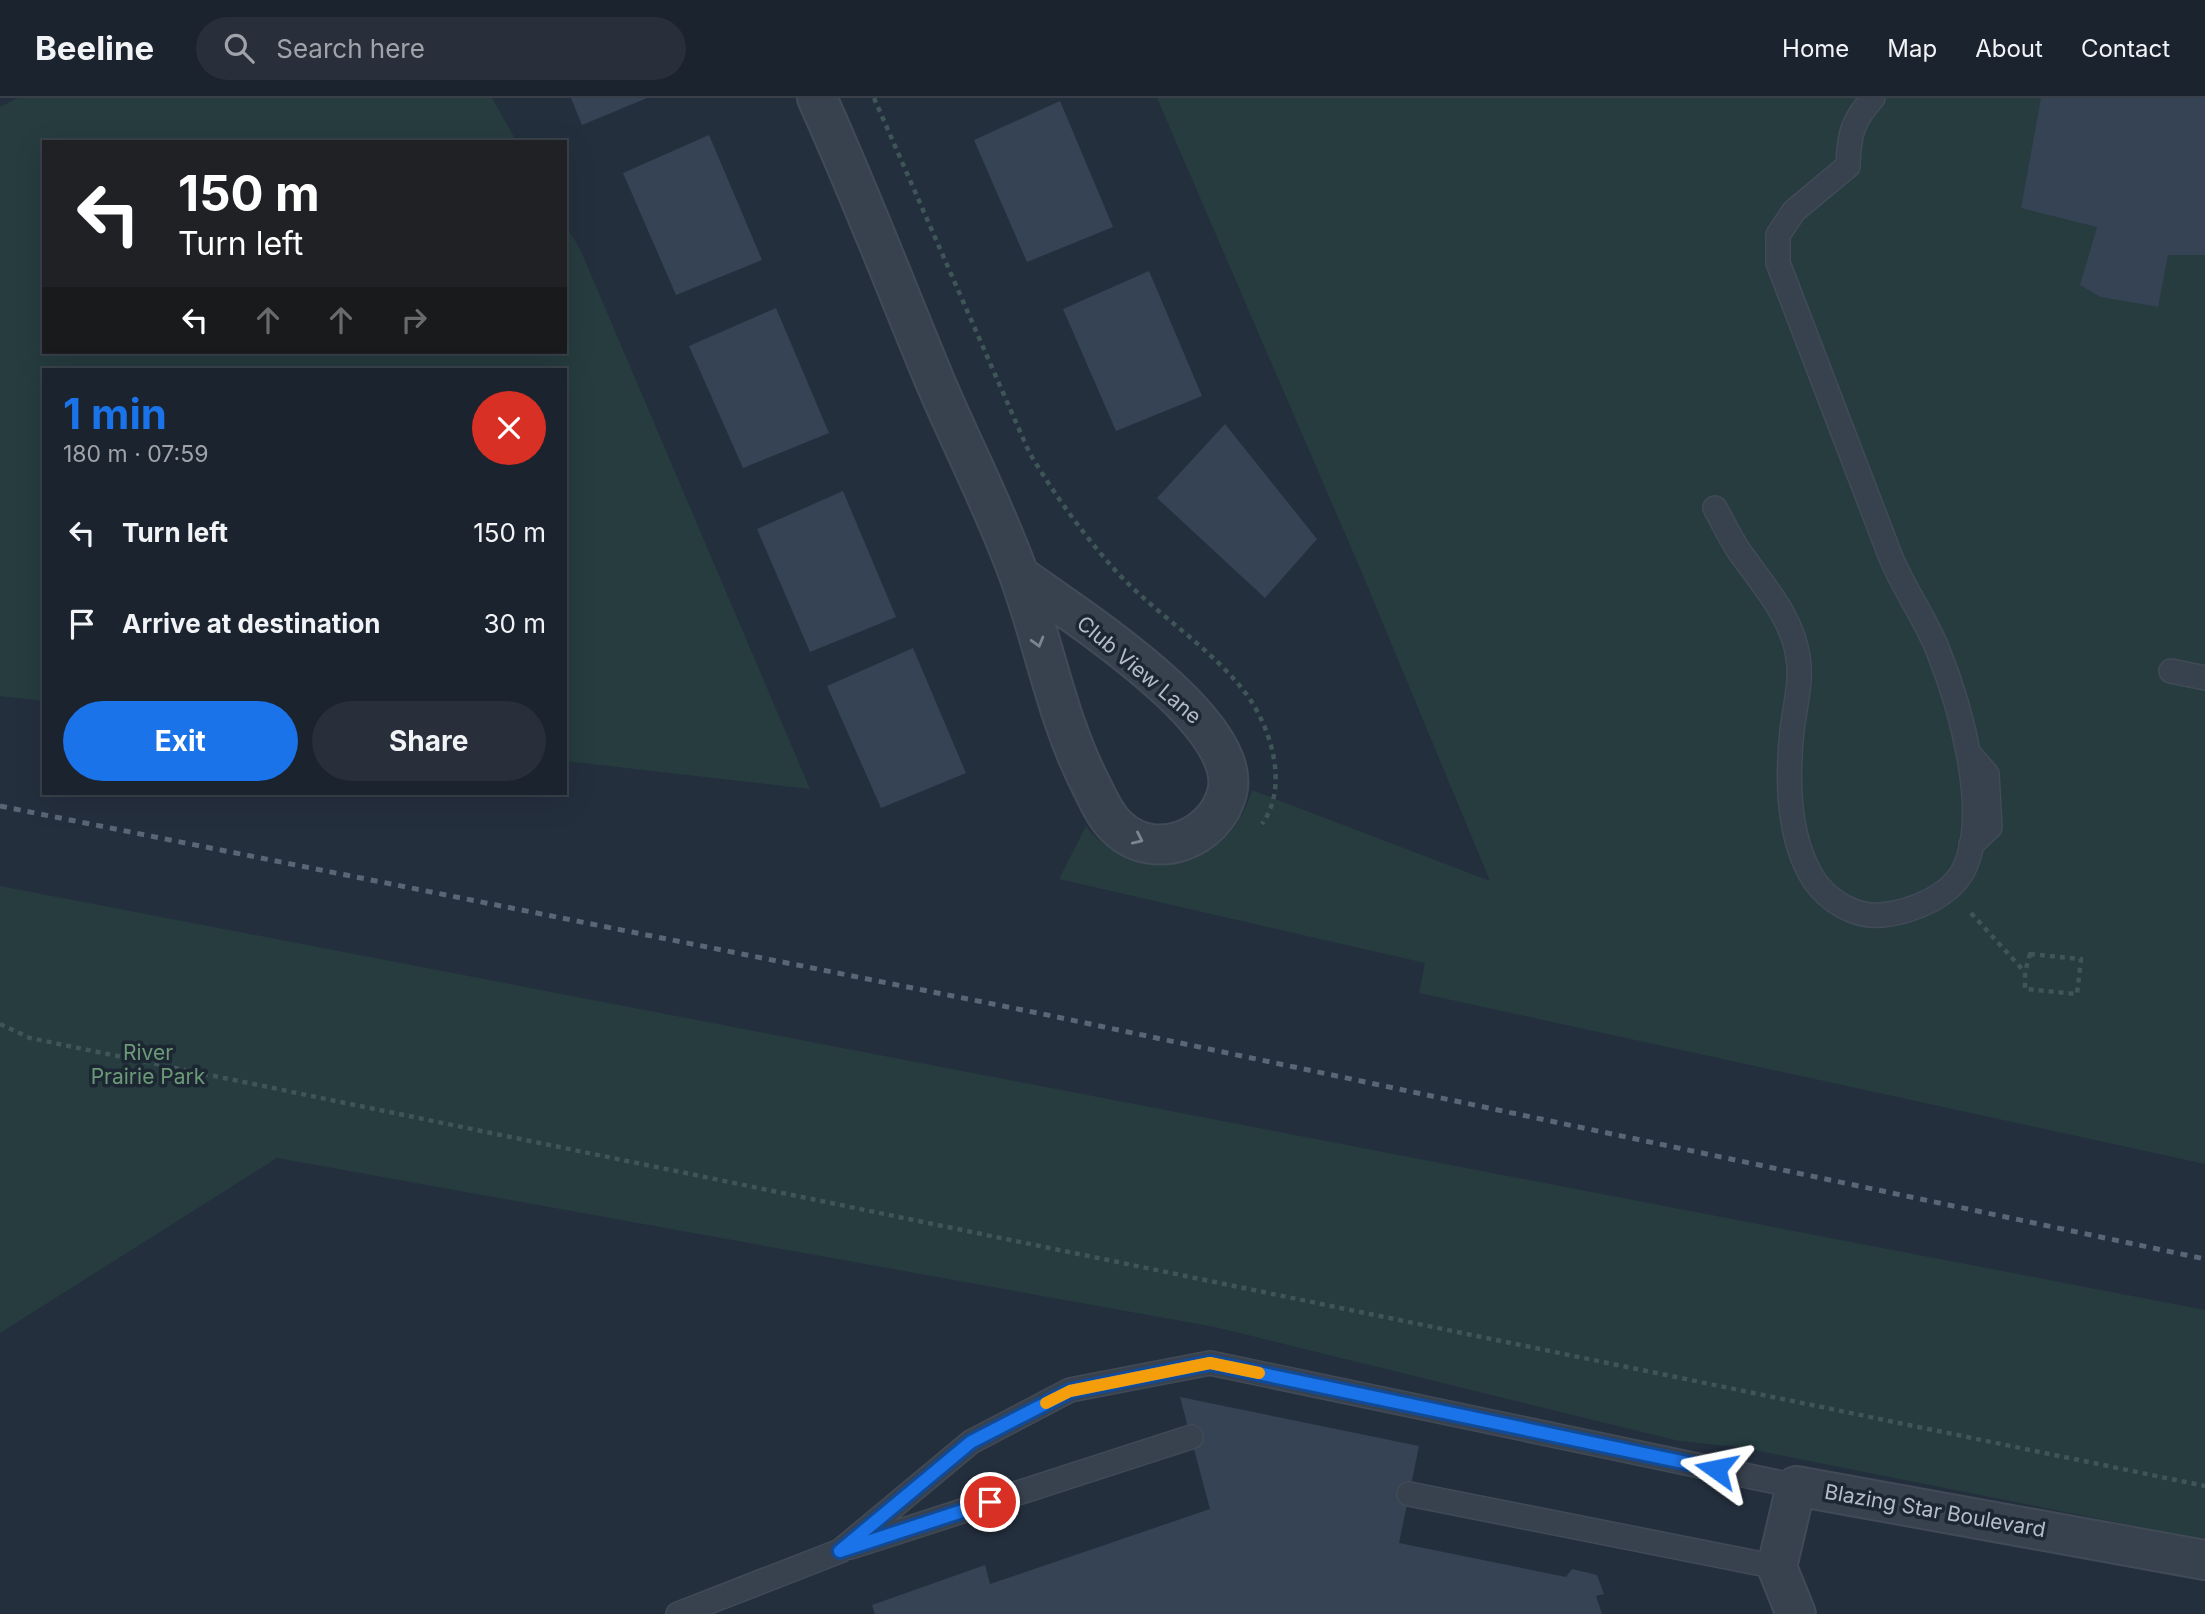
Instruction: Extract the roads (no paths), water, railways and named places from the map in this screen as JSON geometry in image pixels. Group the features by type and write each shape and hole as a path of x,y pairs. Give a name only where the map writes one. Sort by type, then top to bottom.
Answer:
{"street":[{"name":"Club View Lane","path":"817,98 860,191 937,386 1020,576 1050,683 1075,755 1104,810 1118,829 1144,845 1176,844 1199,834 1218,814 1228,791 1228,767 1221,747 1180,699 1102,634 1020,576"},
{"name":"Blazing Star Boulevard","path":"1777,1567 1796,1486 2205,1560"},
{"path":"1777,1567 1796,1614"}],"lane":[{"path":"1716,508 1737,548 1777,603 1798,656 1790,783 1795,832 1815,881 1832,899 1850,910 1875,916 1898,914 1951,887 1964,869 1971,845 1970,755 1936,646 1896,572 1778,263 1778,235 1794,211 1847,166 1849,139 1857,115 1873,98"},
{"path":"2171,671 2205,678"},
{"path":"840,1551 971,1442 1070,1391 1210,1363 1796,1486"},
{"path":"678,1614 840,1551 1191,1437"},
{"path":"1409,1494 1777,1567"}],"railway":[{"path":"0,806 1038,1013 2205,1259"}],"park label":[{"name":"River Prairie Park","path":"148,1065"}]}
